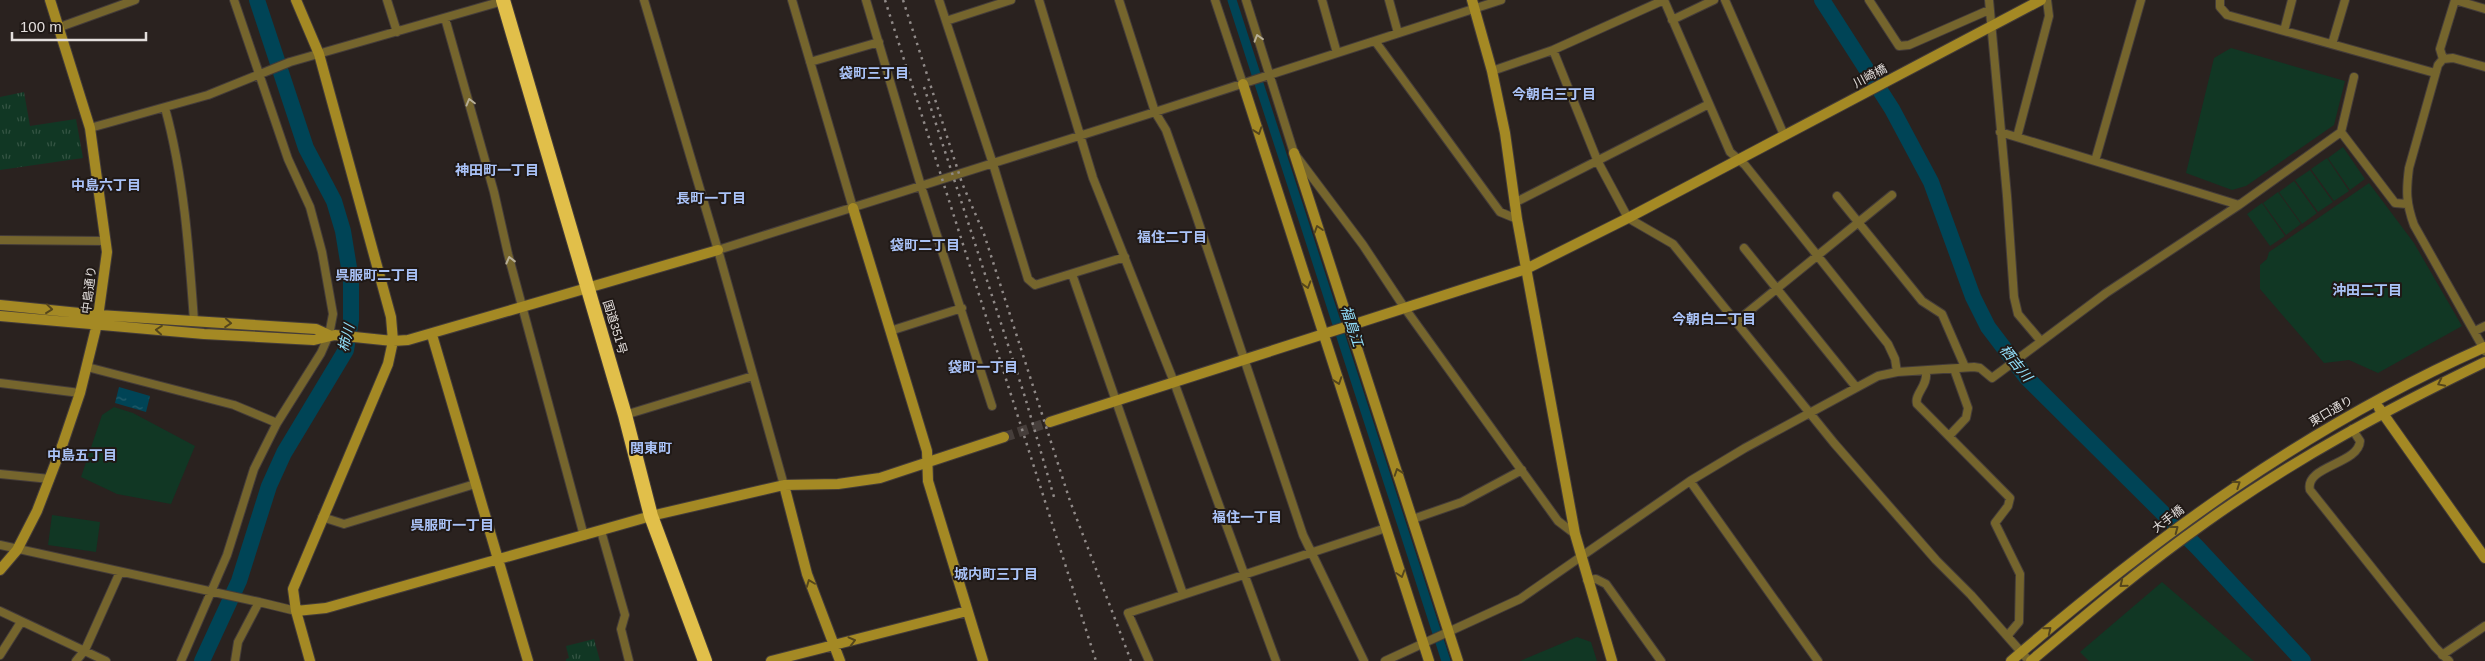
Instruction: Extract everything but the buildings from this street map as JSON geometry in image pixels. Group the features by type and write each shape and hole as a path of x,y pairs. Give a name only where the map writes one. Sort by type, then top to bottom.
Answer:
{"highway":[{"name":"国道351号","path":"503,0 626,415 651,516 705,661"}],"street":[{"name":"中島通り","path":"0,570 17,550 50,479 80,393 98,319 106,241 90,128 50,0"},
{"path":"60,27 135,0"},
{"path":"181,661 227,555 251,478 277,423 332,335 333,314 331,296 310,208 288,159 263,73 234,0"},
{"path":"296,0 319,54 391,317 393,341 388,364 322,517 293,590 296,611 310,661"},
{"path":"387,0 397,32"},
{"path":"90,128 208,95 290,62 503,0"},
{"path":"644,0 753,376 775,445 807,574 840,661"},
{"path":"792,0 927,451 928,481 983,661"},
{"path":"866,0 921,186 962,308 992,406"},
{"path":"939,0 994,164 1028,279 1035,285 1125,257"},
{"path":"946,21 1010,0"},
{"path":"1039,0 1082,135 1093,178 1174,382 1276,661"},
{"path":"1119,0 1156,112 1166,130 1303,535 1364,661"},
{"path":"1215,0 1282,201 1386,528 1426,642 1429,661"},
{"path":"1246,0 1266,76 1294,152 1347,326 1413,519 1446,634 1458,661"},
{"path":"1322,0 1337,53"},
{"path":"1389,0 1398,33"},
{"path":"0,316 194,321 316,329 332,335 393,341 417,339 718,250 994,164 1375,41 1473,4 1501,0"},
{"path":"1492,71 1553,50 1664,0 1730,152 1738,159 1888,344 1895,359 1897,372"},
{"path":"1672,20 1714,0"},
{"path":"1725,0 1784,135"},
{"path":"1869,0 1899,46 1909,45 1989,10"},
{"path":"1989,0 2014,297 2018,314 2038,342"},
{"name":"川崎橋","path":"1050,422 1526,269 1628,218 2041,0"},
{"path":"2017,136 2049,16 2047,0"},
{"path":"2095,161 2141,0"},
{"path":"2220,0 2220,7 2227,15 2436,73"},
{"path":"2284,31 2292,0"},
{"path":"2332,44 2345,0"},
{"path":"2484,348 2424,243 2407,204 2409,168 2436,73 2443,58 2440,49 2455,0 2485,9"},
{"path":"1473,4 1492,71 1505,133 1514,203 1575,534 1612,661"},
{"path":"445,18 494,192 522,307 584,536"},
{"path":"1375,41 1500,212 1517,219"},
{"path":"810,62 879,42"},
{"path":"1553,50 1598,162 1628,218 1673,244 1809,413 1936,560 2008,635 2030,661"},
{"path":"2443,58 2453,58 2485,67"},
{"path":"1386,661 1520,599 1690,481 1878,376 1897,372 1926,372 1965,367 1980,368 1992,378 2106,293 2239,205 2341,132 2354,77"},
{"path":"1514,203 1709,104"},
{"path":"165,108 172,133 181,190 194,321"},
{"path":"2000,132 2239,205"},
{"path":"2341,132 2395,203 2407,204"},
{"path":"1294,152 1363,245 1404,307 1558,521 1575,534"},
{"path":"1736,321 1892,195"},
{"path":"1837,196 1922,301 1942,314 1965,367"},
{"path":"0,240 106,241"},
{"path":"1744,248 1856,387"},
{"path":"1072,274 1183,594"},
{"path":"0,305 204,334 305,340 314,340 332,335"},
{"path":"890,331 962,308"},
{"path":"2475,331 2485,326"},
{"path":"432,334 528,661"},
{"name":"東口通り","path":"2197,512 2274,460 2374,401 2484,348"},
{"path":"2449,661 2310,490 2308,485 2312,477 2356,452 2360,441 2352,430 2382,412 2485,362"},
{"path":"87,367 234,405 277,423"},
{"path":"1950,436 1968,414 1968,408 1954,369"},
{"path":"1926,372 1926,382 1916,397 1917,404 2010,498 2008,506 1995,523 2020,574 2019,622 2008,635"},
{"path":"626,415 753,376"},
{"path":"0,383 80,393"},
{"path":"2374,401 2485,558"},
{"name":"大手橋","path":"2030,661 2162,554 2206,522 2271,478 2352,430"},
{"path":"0,546 296,611 326,608 651,516 784,485 858,482 901,473 1004,438"},
{"path":"1413,519 1462,502 1522,470"},
{"path":"0,474 50,479"},
{"path":"1690,481 1818,661"},
{"path":"322,517 344,524 475,484"},
{"name":"大手橋","path":"2021,652 2153,545 2197,512"},
{"path":"1148,661 1128,613 1386,528"},
{"path":"601,531 625,615 620,629 629,661"},
{"path":"76,661 85,650 120,572"},
{"path":"1587,580 1596,579 1606,584 1661,661"},
{"path":"235,661 238,642 259,602"},
{"path":"0,611 106,661"},
{"path":"771,661 967,611"},
{"path":"0,655 21,622"},
{"path":"2442,654 2485,626"},
{"path":"2010,661 2021,652"}],"green space":[{"path":"2231,48 2345,81 2334,125 2246,186 2232,190 2186,173 2214,58"},
{"path":"24,92 30,126 76,119 83,158 0,170 0,97"},
{"path":"2343,147 2365,179 2350,190 2328,158"},
{"path":"2327,158 2349,191 2334,201 2311,169"},
{"path":"2310,170 2333,202 2318,212 2295,180"},
{"path":"2294,181 2317,213 2302,224 2279,192"},
{"path":"2369,183 2414,243 2462,326 2378,373 2349,360 2324,363 2260,289 2260,265 2267,259 2269,252"},
{"path":"2278,192 2301,224 2286,235 2263,203"},
{"path":"2262,203 2285,236 2270,246 2247,214"},
{"path":"114,407 133,413 195,446 171,504 117,494 81,477 102,415"},
{"path":"52,515 100,522 96,552 48,545"},
{"path":"2162,582 2254,661 2089,661 2080,652"},
{"path":"1577,637 1591,642 1597,661 1520,661"},
{"path":"594,639 600,661 566,661 569,658 566,646"}],"water":[{"path":"119,387 150,396 146,412 115,403"}],"waterway":[{"name":"柿川","path":"202,661 239,581 269,486 284,453 346,350 351,320 351,280 343,231 334,201 306,148 257,0"},
{"name":"福島江","path":"1232,0 1446,661"},
{"name":"栖吉川","path":"1822,0 1892,109 1931,182 1973,297 1988,327 2026,377 2197,547 2303,661"}],"tunnel":[{"path":"1004,437 1050,422"}],"railway":[{"path":"885,0 1096,661"},
{"path":"903,0 962,183 984,234 1070,501 1131,661"},
{"path":"924,87 1025,397 1054,497"}],"district":[{"name":"袋町三丁目","path":"874,73"},
{"name":"今朝白三丁目","path":"1554,94"},
{"name":"神田町一丁目","path":"497,170"},
{"name":"中島六丁目","path":"106,185"},
{"name":"長町一丁目","path":"711,198"},
{"name":"福住二丁目","path":"1172,237"},
{"name":"袋町二丁目","path":"925,245"},
{"name":"呉服町二丁目","path":"377,275"},
{"name":"沖田二丁目","path":"2367,290"},
{"name":"今朝白二丁目","path":"1714,319"},
{"name":"袋町一丁目","path":"983,367"},
{"name":"関東町","path":"651,448"},
{"name":"中島五丁目","path":"82,455"},
{"name":"福住一丁目","path":"1247,517"},
{"name":"呉服町一丁目","path":"452,525"},
{"name":"城内町三丁目","path":"996,574"}]}
